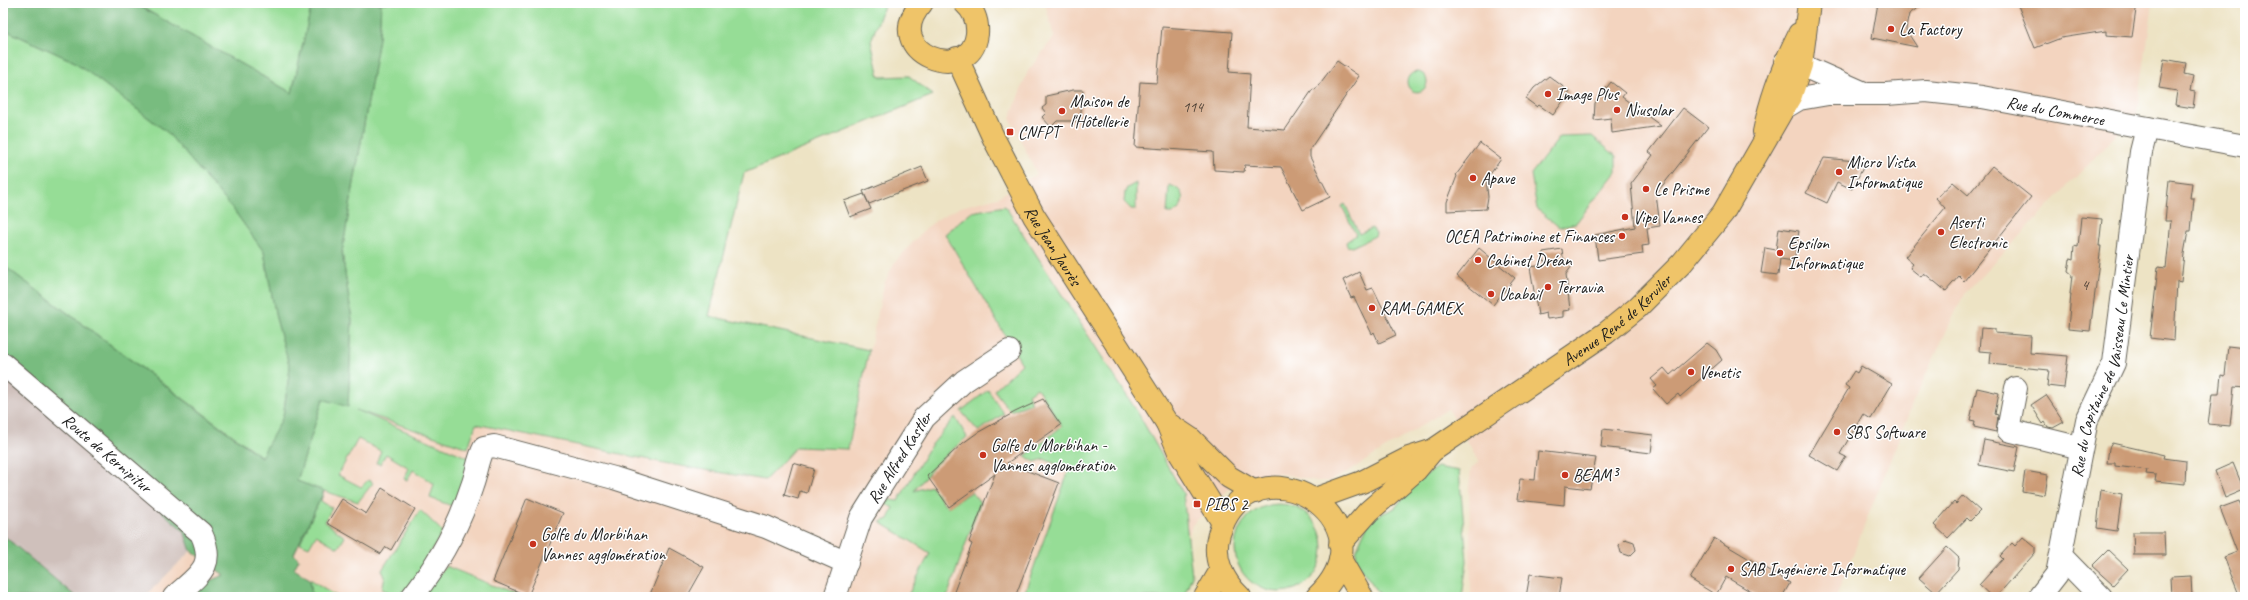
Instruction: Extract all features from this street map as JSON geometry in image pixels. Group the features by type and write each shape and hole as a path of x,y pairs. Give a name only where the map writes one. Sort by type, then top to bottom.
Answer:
{"main road":[{"path":"922,3 911,20 910,30 913,41 918,50 927,57 936,61 947,61 958,58 972,46 976,36 975,16 965,3"},
{"name":"Avenue René de Kerviler","path":"1761,149 1769,103 1793,63 1807,12"},
{"name":"Rue Jean Jaurès","path":"958,58 994,139 1034,216 1167,423 1179,452 1223,523"},
{"name":"Avenue René de Kerviler","path":"1317,597 1326,588 1335,574 1340,552 1369,511 1416,470 1432,451 1453,435 1580,352 1637,308 1682,263 1723,213 1784,108 1795,86 1793,63"},
{"name":"Rue Jean Jaurès","path":"1167,423 1191,439 1229,477 1255,492"},
{"name":"Avenue René de Kerviler","path":"1315,499 1324,494 1362,482 1409,458 1432,451"},
{"path":"1240,597 1228,584 1221,570 1217,554 1218,538 1223,523 1231,510 1242,499 1255,492 1276,487 1296,490 1315,499 1333,518 1340,552 1362,597"},
{"path":"1205,597 1221,570"}],"street":[{"name":"Rue du Commerce","path":"1793,63 1863,93"},
{"name":"Rue du Commerce","path":"1784,108 1799,99 1828,94 1886,94 1926,91 1982,97 2245,146"},
{"name":"Rue du Capitaine de Vaisseau Le Mintier","path":"2039,597 2055,579 2061,556 2087,420 2114,363 2141,152 2147,128"},
{"name":"Rue Alfred Kastler","path":"835,597 861,518 924,418 964,382 1009,351"},
{"name":"Route de Kernipitur","path":"3,364 201,533 207,546 208,559 200,573 174,597"},
{"path":"2016,388 2008,430 2081,448"},
{"path":"412,597 438,560 457,524 472,486 481,453 484,448 494,446 614,478 766,527 847,563"},
{"path":"2061,556 2102,597"}],"shaded area":[{"path":"1045,3 2153,3 2136,118 2118,133 1964,294 1914,400 1836,597 1471,597 1469,487 1471,469 1479,461 1448,409 1346,473 1329,481 1317,481 1278,473 1246,476 1229,489 1192,525 1183,557 1147,597 312,597 310,579 294,569 294,555 324,491 297,481 323,399 467,448 476,424 669,464 765,480 796,447 848,449 884,284 894,263 926,228 941,217 961,207 998,197 1037,174 1010,118 1028,71 1054,37"},
{"path":"3,374 184,531 191,551 144,597 76,597 3,535"},
{"path":"191,551 224,575 197,586 200,597 144,597"}],"green space":[{"path":"3,3 134,3 292,93 312,3 381,3 379,38 342,252 352,320 348,407 323,399 297,481 324,491 294,554 299,559 294,569 310,579 312,597 200,597 196,586 224,575 191,551 184,531 3,374 3,265 261,457 283,417 290,368 276,318 264,252 233,209 167,132 75,62 3,29"},
{"path":"134,3 312,3 292,93"},
{"path":"381,3 885,3 871,41 879,77 909,76 933,95 744,173 709,316 869,350 848,449 796,447 765,480 669,464 476,424 468,448 356,410 474,460 452,506 430,498 434,484 413,470 407,480 404,479 409,468 386,454 380,464 376,463 381,451 358,439 338,475 361,487 368,480 373,483 358,502 297,481 323,399 348,406 352,320 342,252 379,38"},
{"path":"3,29 75,62 167,132 233,209 264,252 276,318 290,368 283,417 262,457 3,265"},
{"path":"1413,72 1421,72 1427,78 1427,86 1421,92 1413,92 1407,86 1407,78"},
{"path":"1592,136 1616,156 1616,172 1576,223 1559,227 1537,209 1531,174 1560,137"},
{"path":"1136,183 1136,209 1131,209 1124,202 1125,192 1127,188"},
{"path":"1169,185 1177,188 1182,194 1181,205 1179,209 1173,213 1167,213"},
{"path":"1345,204 1359,234 1372,228 1376,233 1375,236 1352,247 1347,246 1346,242 1356,235 1342,206"},
{"path":"1005,206 1138,413 1183,493 1192,576 1183,597 1053,597 1050,594 1046,597 1023,597 1069,470 1044,459 1035,462 1025,456 1062,426 1037,388 1028,394 1032,403 1010,411 994,390 1022,364 945,234 972,212"},
{"path":"988,390 1004,414 978,431 961,411"},
{"path":"955,417 967,437 936,464 914,491 931,486 947,507 972,492 980,503 947,597 907,597 930,553 880,522 888,519 893,508 883,502 885,499 898,501 929,448"},
{"path":"1437,467 1459,471 1467,561 1462,597 1382,597 1357,563 1356,551 1367,526 1377,516 1395,508 1414,484"},
{"path":"324,491 321,501 332,508 325,522 345,537 338,548 316,535 309,547 300,543"},
{"path":"1279,504 1296,507 1310,517 1320,531 1323,548 1320,565 1310,579 1296,589 1279,592 1262,589 1248,579 1238,565 1235,548 1238,531 1248,517 1262,507"},
{"path":"420,510 443,532 404,597 399,597 382,589 385,577 382,570"},
{"path":"3,535 76,597 3,597"},
{"path":"446,566 521,597 421,597"},
{"path":"310,579 338,597 312,597"}],"building":[{"path":"1878,3 1925,3 1909,14 1907,23 1906,30 1917,47 1872,38"},
{"path":"2017,3 2137,3 2132,37 2106,35 2106,31 2061,38 2035,48"},
{"path":"1162,27 1232,32 1229,72 1250,74 1247,127 1285,130 1313,89 1315,90 1337,61 1359,76 1310,149 1310,157 1330,197 1303,210 1281,167 1245,165 1244,172 1214,170 1213,152 1135,147 1140,82 1157,83"},
{"path":"2164,59 2186,63 2184,74 2193,76 2190,91 2195,92 2193,108 2175,105 2177,91 2159,88"},
{"name":"Image Plus","path":"1549,76 1570,92 1553,115 1539,105 1537,107 1526,99 1534,88"},
{"name":"Niusolar","path":"1611,82 1625,93 1622,97 1661,126 1612,133 1611,118 1594,120 1595,103"},
{"name":"Maison de l'Hôtellerie","path":"1073,90 1083,90 1080,121 1057,121 1051,127 1042,117 1046,113 1042,108 1046,105 1046,96"},
{"name":"Le Prisme","path":"1683,108 1708,127 1656,194 1660,226 1647,228 1649,245 1642,246 1643,254 1598,260 1595,235 1635,227 1631,184 1653,155 1649,152"},
{"name":"Apave","path":"1480,143 1501,159 1486,180 1488,197 1486,209 1447,211 1447,202 1457,176 1456,175"},
{"name":"Micro Vista Informatique","path":"1824,158 1866,162 1852,189 1837,182 1827,203 1806,193"},
{"name":"Aserti Electronic","path":"1992,166 2031,197 1964,281 1959,276 1946,291 1924,273 1921,277 1910,268 1913,264 1905,257 1945,208 1936,198 1953,182 1968,195"},
{"path":"922,167 928,181 869,204 863,191"},
{"path":"2169,180 2192,183 2190,198 2194,198 2191,231 2188,231 2181,282 2177,281 2174,341 2150,338 2158,267 2166,268 2171,221 2165,221"},
{"path":"864,194 871,209 850,217 844,201"},
{"path":"2081,217 2102,219 2099,246 2101,246 2090,331 2068,329 2072,275 2068,272 2070,259 2073,260 2074,246 2078,247"},
{"name":"Epsilon Informatique","path":"1779,228 1799,231 1794,261 1780,259 1778,275 1761,273 1765,248 1776,250"},
{"path":"1479,248 1515,278 1493,305 1457,276"},
{"name":"Terravia","path":"1562,249 1563,257 1572,266 1566,274 1570,310 1563,311 1563,317 1547,319 1546,313 1538,315 1530,267 1545,265 1543,252"},
{"path":"1359,272 1367,290 1373,288 1396,335 1379,343 1374,332 1372,334 1354,297 1351,298 1343,280"},
{"path":"1981,328 1995,329 1995,333 2031,336 2030,353 2068,356 2064,388 2047,386 2049,370 1990,364 1991,352 1979,351"},
{"name":"Venetis","path":"1707,343 1716,350 1722,360 1680,397 1678,394 1666,404 1653,389 1657,386 1651,379 1664,368 1670,375"},
{"path":"2228,346 2245,348 2245,388 2234,387 2230,426 2208,424 2212,394 2219,394 2221,375 2225,376"},
{"name":"SBS Software","path":"1861,366 1892,384 1871,419 1863,414 1840,454 1846,457 1837,471 1809,455 1849,388 1845,385 1854,371 1857,373"},
{"path":"1977,388 1999,393 1995,414 1998,415 1996,432 1974,427 1975,421 1970,420"},
{"path":"2046,395 2064,422 2053,428 2048,427 2045,422 2043,424 2031,405"},
{"path":"1043,399 1061,425 1007,463 1059,483 1015,597 952,597 972,544 969,542 995,474 949,507 927,476 963,443 977,433 1015,412"},
{"path":"1603,429 1653,435 1651,453 1601,447"},
{"path":"1984,440 2019,447 2014,472 1979,465"},
{"path":"2112,443 2164,455 2163,458 2186,461 2185,484 2155,481 2156,475 2146,474 2147,470 2115,466 2115,463 2107,463 2109,448"},
{"name":"BEAM³","path":"1538,451 1596,458 1590,489 1565,486 1564,505 1517,500 1520,479 1535,480"},
{"path":"793,463 814,469 807,493 800,491 798,499 784,495"},
{"path":"2233,463 2244,490 2225,498 2215,471"},
{"path":"2025,471 2048,475 2045,495 2022,491"},
{"path":"382,488 415,509 391,550 386,547 381,554 327,523 342,499 366,514"},
{"path":"2101,490 2122,494 2117,531 2097,528"},
{"path":"1963,496 1980,511 1970,521 1967,518 1948,538 1934,525 1954,502 1956,504"},
{"path":"527,498 563,513 528,596 493,581"},
{"path":"2239,501 2245,515 2245,597 2240,597 2224,557 2237,552 2220,508"},
{"path":"2133,532 2164,532 2165,555 2134,555"},
{"path":"2023,537 2035,547 2035,553 1996,597 1992,597 1979,585 2003,559 2000,556 2012,543 2015,546"},
{"name":"SAB Ingénierie Informatique","path":"1714,538 1790,583 1782,597 1760,597 1726,577 1716,595 1690,579"},
{"path":"1625,539 1634,542 1636,550 1630,556 1621,553 1619,545"},
{"path":"1947,547 1959,558 1958,569 1936,593 1919,578"},
{"path":"669,548 704,567 687,597 649,597"},
{"path":"2108,550 2128,569 2113,585 2092,566"},
{"path":"1530,574 1562,578 1559,597 1526,597"},
{"path":"2191,576 2192,597 2172,597 2171,577"}],"place":[{"name":"La Factory","path":"1891,29"},
{"name":"Image Plus","path":"1548,94"},
{"name":"Niusolar","path":"1617,110"},
{"name":"Maison de l'Hôtellerie","path":"1062,111"},
{"name":"CNFPT","path":"1010,132"},
{"name":"Micro Vista Informatique","path":"1839,172"},
{"name":"Apave","path":"1473,178"},
{"name":"Le Prisme","path":"1646,189"},
{"name":"Vipe Vannes","path":"1625,217"},
{"name":"Aserti Electronic","path":"1941,232"},
{"name":"OCEA Patrimoine et Finances","path":"1622,236"},
{"name":"Epsilon Informatique","path":"1780,253"},
{"name":"Cabinet Dréan","path":"1478,260"},
{"name":"Terravia","path":"1548,287"},
{"name":"Ucabail","path":"1491,294"},
{"name":"RAM-GAMEX","path":"1372,308"},
{"name":"Venetis","path":"1691,372"},
{"name":"SBS Software","path":"1837,432"},
{"name":"Golfe du Morbihan - Vannes agglomération","path":"983,455"},
{"name":"BEAM³","path":"1565,475"},
{"name":"PIBS 2","path":"1197,504"},
{"name":"Golfe du Morbihan Vannes agglomération","path":"533,544"},
{"name":"SAB Ingénierie Informatique","path":"1731,569"}]}
